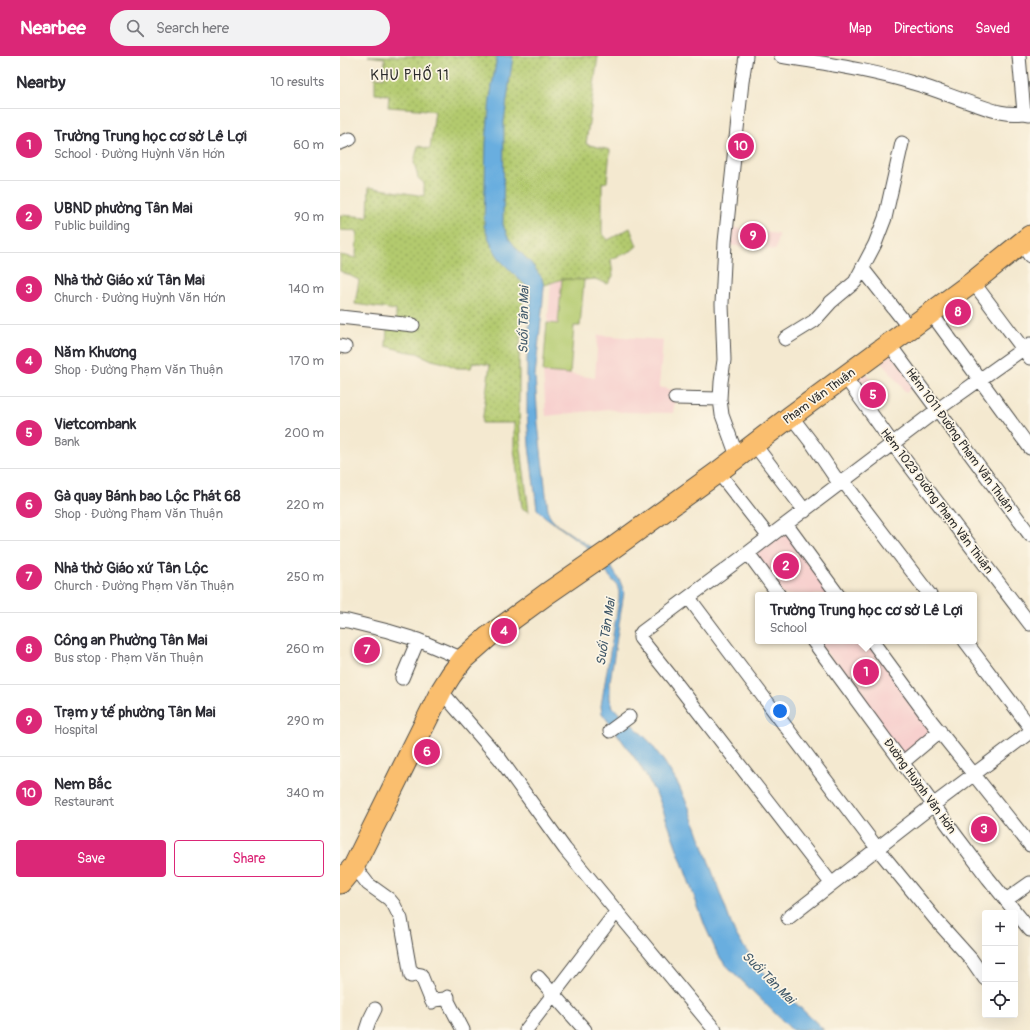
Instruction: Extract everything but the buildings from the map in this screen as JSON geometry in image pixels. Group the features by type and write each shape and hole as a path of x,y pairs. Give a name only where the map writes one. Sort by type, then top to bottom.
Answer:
{"main road":[{"name":"Phạm Văn Thuận","path":"340,883 441,691 463,659 488,637 718,472 737,456 973,282 1027,245"}],"street":[{"path":"737,456 722,415 720,399 724,360 722,304 725,242 741,89 746,56"},
{"path":"781,56 871,72 914,83 1000,113 1014,114 1027,114 1023,64"},
{"path":"785,340 814,321 831,302 855,282 875,244 885,218 902,143"},
{"path":"862,268 910,329"},
{"path":"831,883 640,638 642,632 938,410 980,379 1028,350 973,282"},
{"path":"931,313 1030,448"},
{"path":"340,317 413,325"},
{"name":"Hẻm 1011 Đường Phạm Văn Thuận","path":"889,344 1030,535"},
{"name":"Hẻm 1023 Đường Phạm Văn Thuận","path":"845,377 893,444 1030,624"},
{"path":"675,398 720,399"},
{"path":"791,416 928,592"},
{"path":"754,444 804,511"},
{"path":"718,472 769,537"},
{"path":"786,524 836,592"},
{"path":"748,553 777,592"},
{"path":"689,598 877,848 936,920 971,959 982,975"},
{"path":"340,620 388,631 418,640 463,659"},
{"path":"402,678 418,640"},
{"name":"Đường Huỳnh Văn Hớn","path":"815,644 933,805 988,878 1030,930"},
{"path":"874,644 940,731 1030,845"},
{"path":"967,644 1030,727"},
{"path":"441,691 500,759 565,849 715,1030"},
{"path":"610,731 629,717"},
{"path":"902,762 940,731"},
{"path":"788,918 831,883 1030,732"},
{"path":"347,869 389,899 394,905 401,919 411,976 413,972 421,975 432,1002 433,1000 448,997 448,1001 463,1030"},
{"path":"1006,900 1030,883"},
{"path":"526,1030 617,911"},
{"path":"538,976 584,1030"},
{"path":"366,1030 368,1021 375,1009"}],"shaded area":[{"path":"729,227 778,234 776,250 728,245"},
{"path":"562,279 584,280 580,326 574,326 570,374 595,378 598,335 663,340 659,387 676,391 673,413 622,412 608,409 546,416 543,372 551,283"},
{"path":"890,351 915,385 906,393 880,359"},
{"path":"864,370 887,401 874,411 852,380"},
{"path":"786,532 831,592 781,592 753,556"},
{"path":"820,644 869,644 934,730 903,756"}],"green space":[{"path":"368,56 598,56 586,144 610,150 607,182 602,183 602,233 608,240 630,228 637,246 631,251 611,259 613,276 608,284 595,279 562,279 531,290 523,299 519,361 519,408 521,448 529,512 522,508 514,449 514,423 482,423 490,365 473,362 471,368 457,368 432,360 417,353 386,346 387,328 396,319 396,310 355,304 359,280 340,271 340,255 356,258 357,231 340,230 340,215 368,217 369,187 424,196 424,183 418,178 414,162 418,146 430,149 435,111 388,107 389,95 375,94 375,77 384,78 385,58"},
{"path":"562,279 584,280 580,326 574,326 570,374 543,372 547,323 558,324"}],"water":[{"path":"497,56 513,56 504,122 503,225 510,240 531,263 542,278 544,287 535,376 538,424 549,514 559,526 604,556 620,581 624,592 610,681 610,699 613,707 622,717 632,724 649,741 678,784 690,810 733,929 742,944 774,983 824,1030 792,1030 724,963 717,953 705,926 659,799 639,764 602,713 601,706 619,592 617,585 597,562 587,547 544,516 537,509 529,446 527,411 527,360 531,298 526,286 501,261 492,247 484,226 486,142 490,98"}],"place":[{"name":"Nem Bắc","path":"741,146"},
{"name":"Trạm y tế phường Tân Mai","path":"753,236"},
{"name":"Công an Phường Tân Mai","path":"958,312"},
{"name":"Vietcombank","path":"873,395"},
{"name":"UBND phường Tân Mai","path":"786,566"},
{"name":"Năm Khương","path":"504,631"},
{"name":"Nhà thờ Giáo xứ Tân Lộc","path":"367,650"},
{"name":"Trường Trung học cơ sở Lê Lợi","path":"866,672"},
{"name":"Gà quay Bánh bao Lộc Phát 68","path":"427,752"},
{"name":"Nhà thờ Giáo xứ Tân Mai","path":"984,829"}],"district":[{"name":"KHU PHỐ 11","path":"410,75"}],"water label":[{"name":"Suối Tân Mai","path":"523,320"},
{"name":"Suối Tân Mai","path":"605,632"},
{"name":"Suối Tân Mai","path":"769,977"}]}
